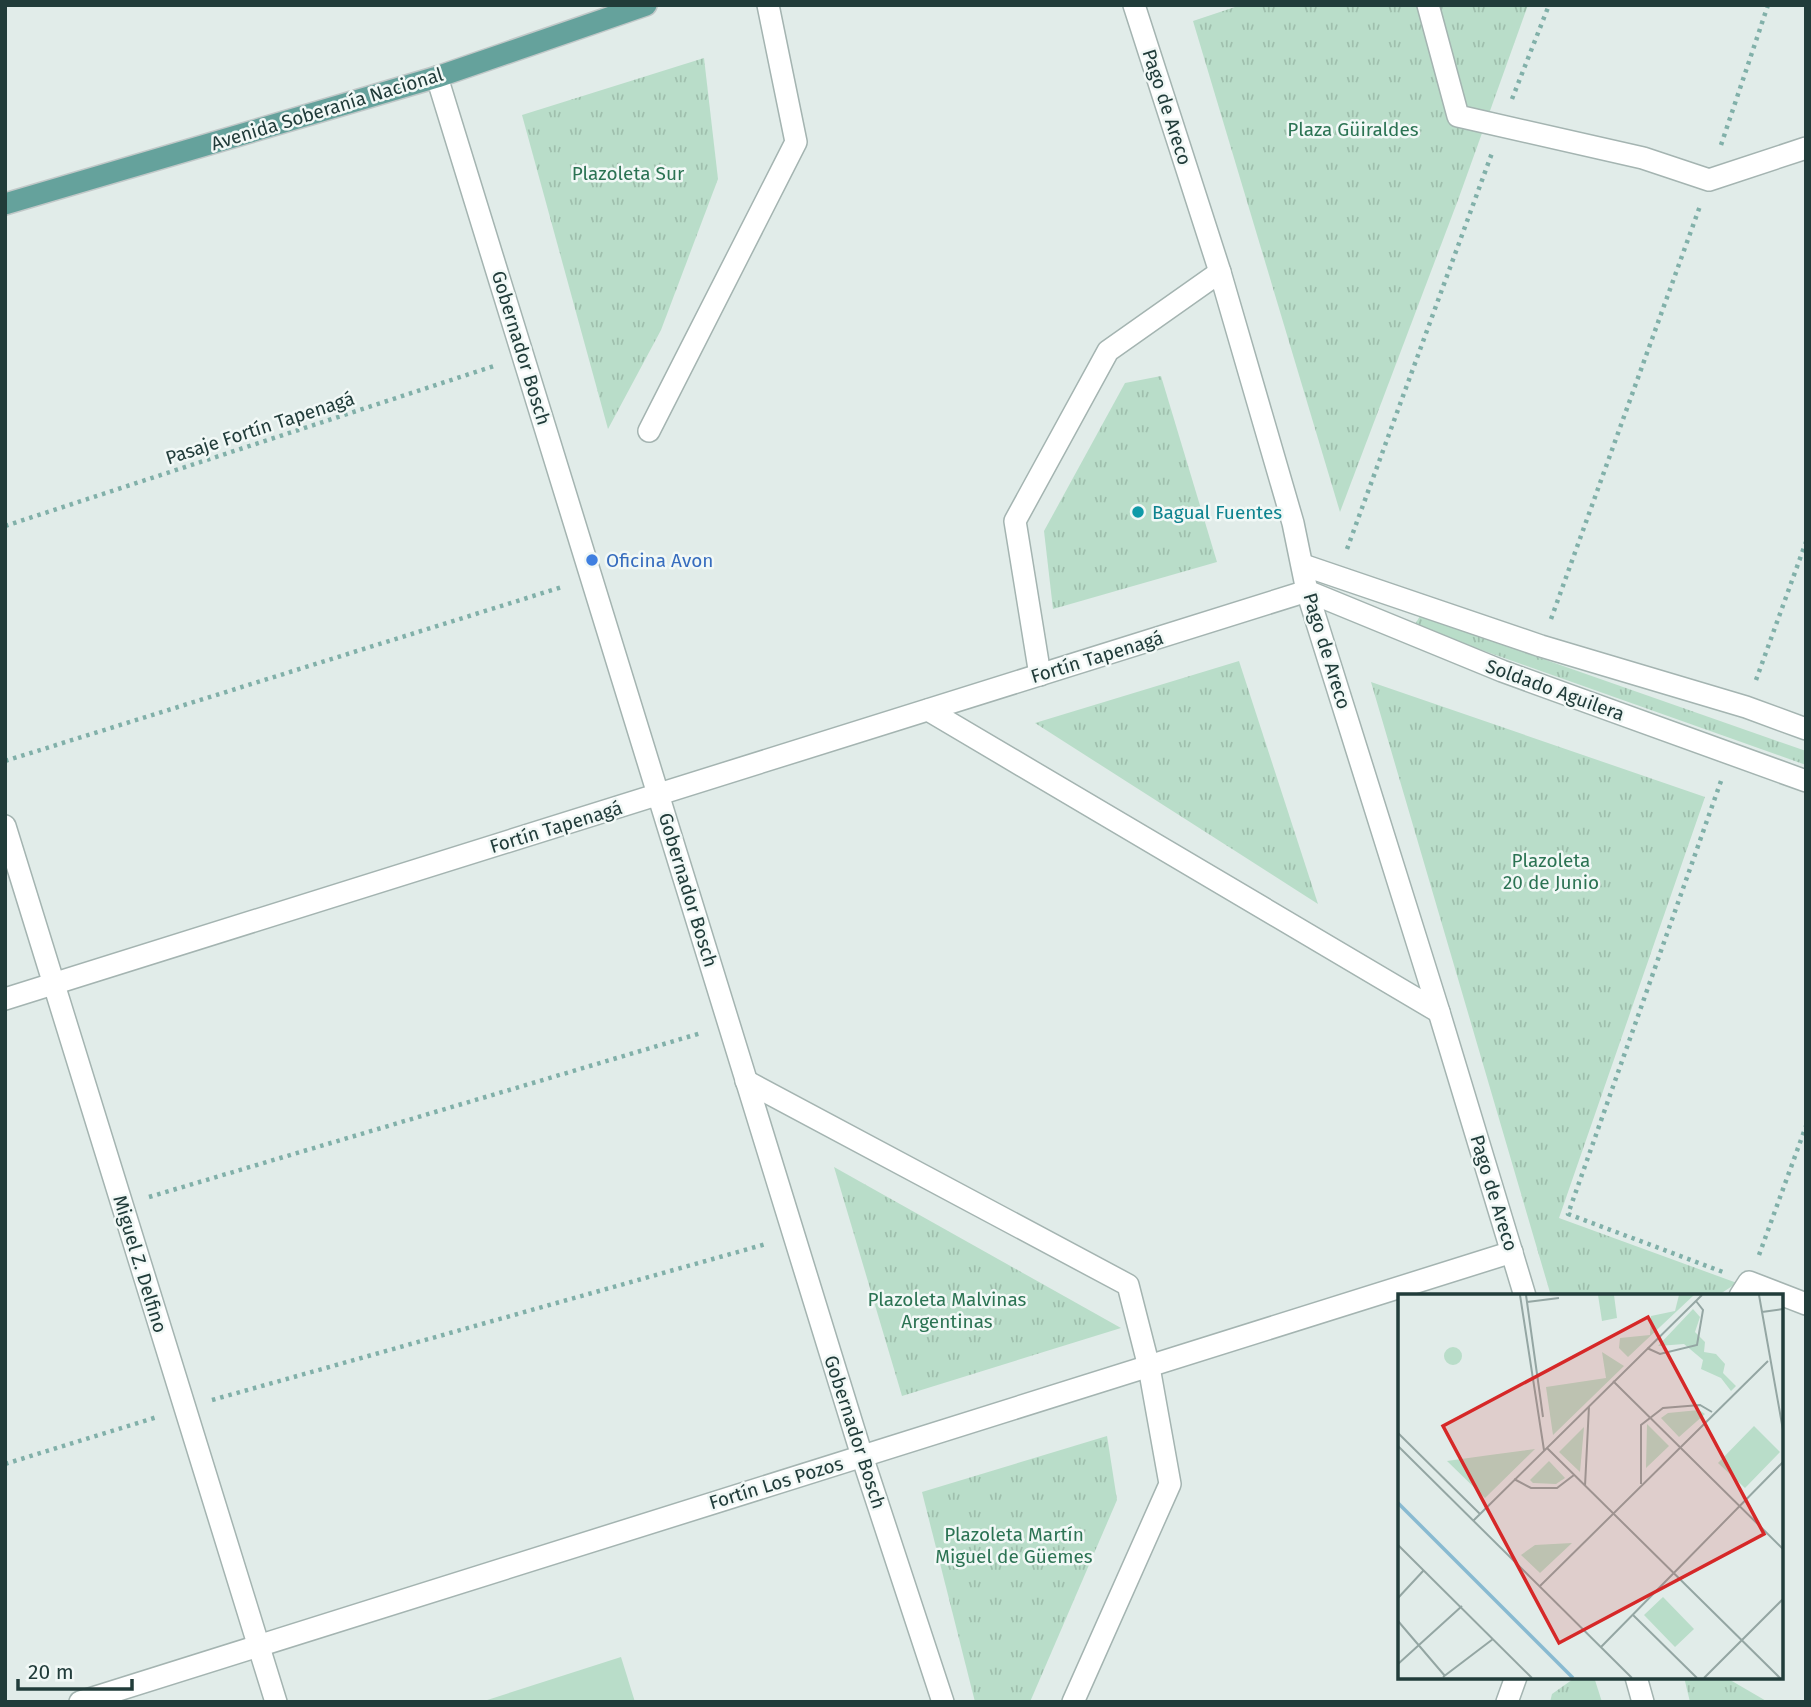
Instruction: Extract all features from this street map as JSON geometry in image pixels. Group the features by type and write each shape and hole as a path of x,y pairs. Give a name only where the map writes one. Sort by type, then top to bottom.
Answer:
{"main road":[{"name":"Avenida Soberanía Nacional","path":"5,204 437,76 646,5"}],"street":[{"path":"649,431 796,142 768,5"},
{"name":"Pago de Areco","path":"1134,5 1220,272 1293,523 1307,591 1524,1294"},
{"path":"1428,5 1458,116 1643,158 1709,180 1806,148"},
{"name":"Gobernador Bosch","path":"437,76 862,1456 943,1702"},
{"path":"1040,675 1015,522 1108,351 1220,272"},
{"name":"Soldado Aguilera","path":"1303,565 1541,646 1746,707 1806,729"},
{"name":"Soldado Aguilera","path":"1307,591 1502,671 1806,781"},
{"name":"Fortín Tapenagá","path":"5,999 1307,591"},
{"path":"928,710 1439,1012"},
{"name":"Miguel Z. Delfino","path":"5,826 276,1702"},
{"path":"746,1081 1128,1285 1149,1367 1170,1483 1073,1702"},
{"name":"Fortín Los Pozos","path":"80,1702 1512,1252"},
{"path":"1744,1289 1765,1294"},
{"path":"1783,1298 1806,1304"},
{"path":"1507,1702 1515,1679"},
{"path":"1637,1679 1643,1702"}],"path":[{"path":"1336,576 1549,5"},
{"path":"1541,646 1709,180 1768,5"},
{"name":"Pasaje Fortín Tapenagá","path":"5,526 523,357"},
{"path":"1746,707 1806,542"},
{"path":"5,761 591,577"},
{"path":"1731,754 1568,1214 1744,1289 1806,1126"},
{"path":"122,1205 729,1025"},
{"path":"5,1464 184,1408 794,1236"}],"green space":[{"name":"Plaza Güiraldes","path":"1241,5 1528,5 1458,200 1340,512 1193,21"},
{"name":"Plazoleta Sur","path":"704,58 718,179 661,330 608,429 522,115"},
{"path":"1161,376 1217,562 1053,609 1044,531 1125,383"},
{"path":"1420,616 1806,751 1806,765 1414,626"},
{"path":"1239,661 1318,904 1035,723"},
{"name":"Plazoleta 20 de Junio","path":"1371,682 1705,797 1559,1218 1737,1283 1720,1294 1550,1294"},
{"name":"Plazoleta Malvinas Argentinas","path":"834,1167 1121,1328 902,1396"},
{"name":"Plazoleta Martín Miguel de Güemes","path":"1107,1436 1117,1500 1030,1702 975,1702 922,1492"},
{"path":"621,1657 635,1702 481,1702"},
{"path":"1573,1679 1595,1679 1602,1702 1550,1702 1552,1694"},
{"path":"1684,1679 1728,1679 1768,1702 1690,1702"}],"place":[{"name":"Bagual Fuentes","path":"1138,512"},
{"name":"Oficina Avon","path":"592,560"}]}
